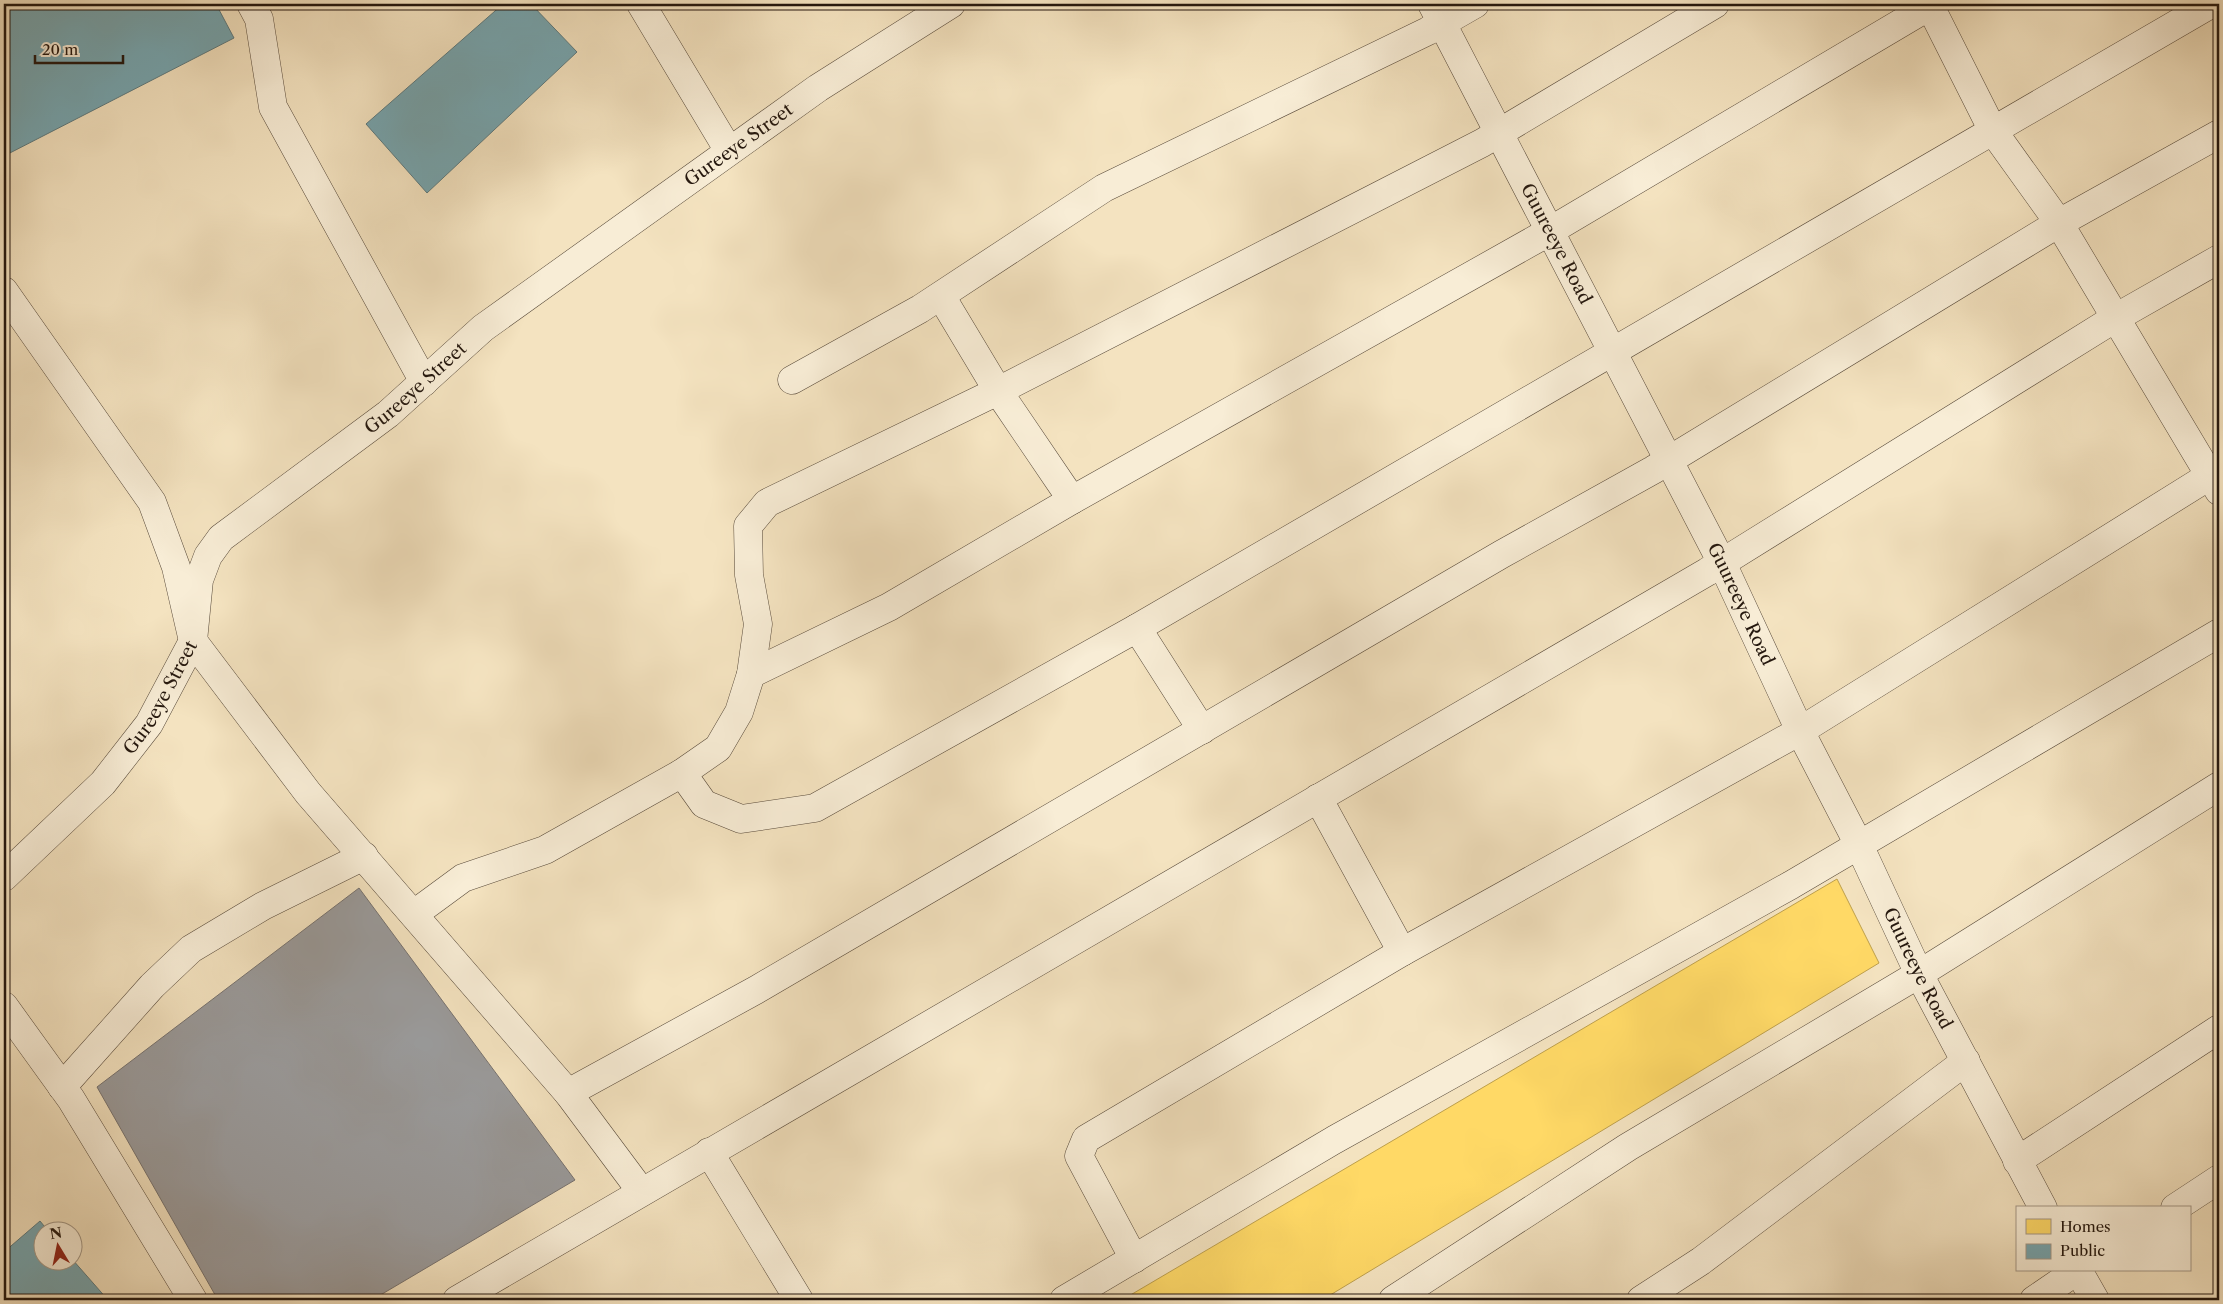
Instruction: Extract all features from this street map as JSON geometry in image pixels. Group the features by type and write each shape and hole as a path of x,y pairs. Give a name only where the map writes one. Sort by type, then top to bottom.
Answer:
{"street":[{"path":"251,4 259,19 273,107 424,382"},
{"path":"641,4 729,151"},
{"name":"Gureeye Street","path":"4,877 103,783 149,724 193,641 199,580 208,556 221,538 388,414 483,328 818,88 951,4"},
{"path":"792,380 941,296 974,272 1104,188 1437,13 1475,4"},
{"path":"414,914 463,878 545,850 682,773 718,748 739,712 751,674 758,624 749,575 748,526 766,503 998,391 1498,133 1715,4"},
{"path":"751,674 889,607 1072,500 1549,231 1931,4 1993,131 2059,223 2216,479 1800,730 1402,952 1086,1138 1079,1156 1134,1259"},
{"path":"682,773 704,804 741,819 815,808 1137,628 2211,4"},
{"name":"Guureeye Road","path":"1437,13 1722,563 1800,730 1859,845 1919,974 2042,1206"},
{"path":"568,1093 756,990 1668,460 2059,223 2219,134"},
{"path":"457,1300 641,1191 1722,563 2116,317 2219,259"},
{"path":"4,291 152,502 176,567 193,641 308,793 568,1093 641,1191"},
{"path":"941,296 998,391 1072,500"},
{"path":"1137,628 1202,730"},
{"path":"1064,1300 1334,1140 1859,845 2219,634"},
{"path":"1393,1300 1628,1147 1919,974 2219,786"},
{"path":"1318,798 1402,952"},
{"path":"62,1087 152,986 191,949 262,906 364,856"},
{"path":"4,1006 62,1087 193,1300"},
{"path":"2017,1161 2219,1029"},
{"path":"1640,1300 1700,1260 1966,1061"},
{"path":"709,1152 799,1300"},
{"path":"2178,1206 2219,1180"},
{"path":"2034,1300 2075,1272"},
{"path":"2079,1272 2095,1300"}],"building: Homes":[{"path":"1837,879 1879,963 1322,1300 1122,1300"}],"building: Public":[{"path":"4,4 216,4 234,38 4,156"},
{"path":"503,4 531,4 577,52 427,193 366,124"},
{"path":"32,1228 32,1272 82,1272 82,1270 108,1300 4,1300 4,1252"}],"building: Industry":[{"path":"359,888 575,1180 372,1300 218,1300 97,1087"}]}
